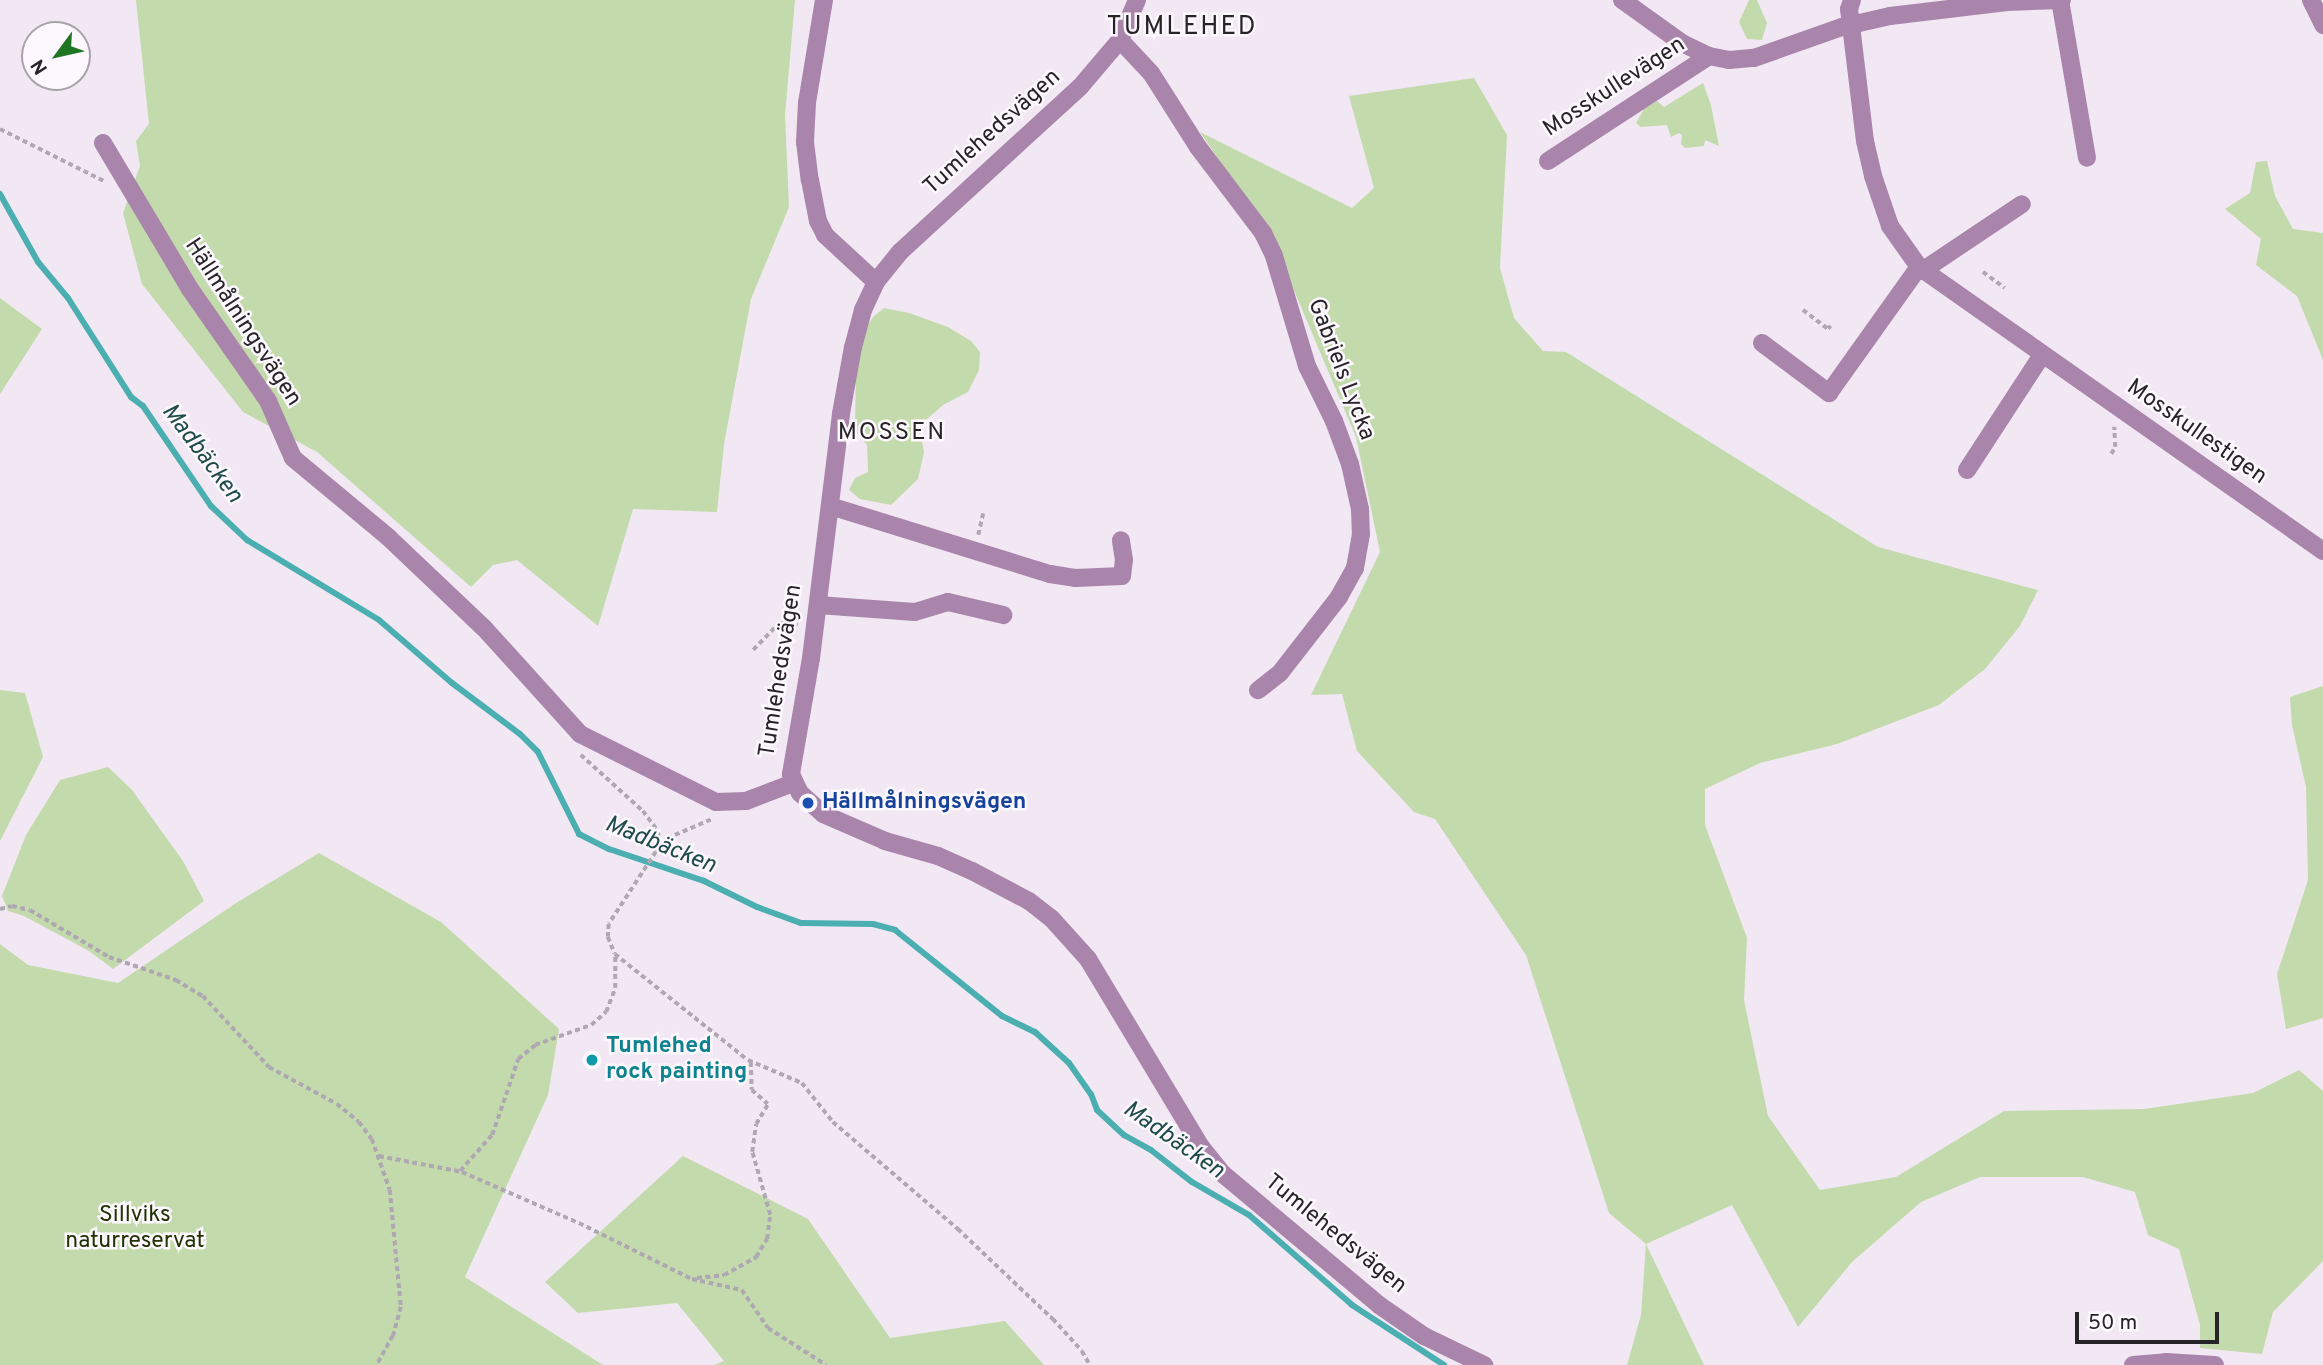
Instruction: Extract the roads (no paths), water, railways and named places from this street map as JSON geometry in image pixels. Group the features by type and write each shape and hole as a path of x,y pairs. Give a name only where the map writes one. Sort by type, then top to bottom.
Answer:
{"street":[{"path":"824,0 807,103 805,142 815,208 825,235 876,282"},
{"name":"Tumlehedsvägen","path":"1137,0 1119,40 1050,117 900,252 876,282 863,310 853,347 805,703 791,762 793,783 808,803 823,814 884,841 938,856 972,871 1029,901 1052,919 1088,959 1201,1147 1223,1174 1379,1305 1424,1336 1484,1365"},
{"name":"Mosskullevägen","path":"1622,0 1682,43 1709,56 1729,60 1754,58 1852,24 1949,8 2061,0 2087,158"},
{"name":"Mosskullestigen","path":"1852,0 1849,9 1865,141 1873,176 1891,226 1921,269 2323,551"},
{"path":"2311,0 2323,25"},
{"name":"Gabriels Lycka","path":"1119,40 1151,73 1198,147 1263,233 1274,256 1307,366 1342,442 1360,509 1361,534 1355,568 1339,597 1280,673 1258,690"},
{"name":"Mosskullevägen","path":"1548,161 1709,56"},
{"name":"Hällmålningsvägen","path":"103,143 125,185 190,289 268,401 293,458 388,537 484,628 580,734 716,802 746,801 793,783"},
{"path":"1762,342 1829,393 1921,269 2022,204"},
{"path":"1968,470 2042,355"},
{"path":"830,506 1011,562 1075,578 1122,576 1124,560 1121,540"},
{"path":"818,605 915,612 948,602 1003,615"},
{"path":"2133,1365 2166,1362 2215,1365"}],"waterway":[{"name":"Madbäcken","path":"0,194 38,262 68,298 131,397 143,406 211,506 247,540 379,620 452,683 520,734 538,752 579,834 609,849 704,881 757,907 801,923 873,924 895,930 1002,1016 1035,1032 1069,1063 1091,1094 1097,1110 1124,1135 1151,1150 1192,1182 1249,1215 1352,1305 1444,1365"}],"place":[{"name":"Hällmålningsvägen","path":"808,803"},
{"name":"Tumlehed rock painting","path":"592,1060"}],"district":[{"name":"TUMLEHED","path":"1182,28"},
{"name":"MOSSEN","path":"892,434"}],"park label":[{"name":"Sillviks naturreservat","path":"135,1229"}]}
